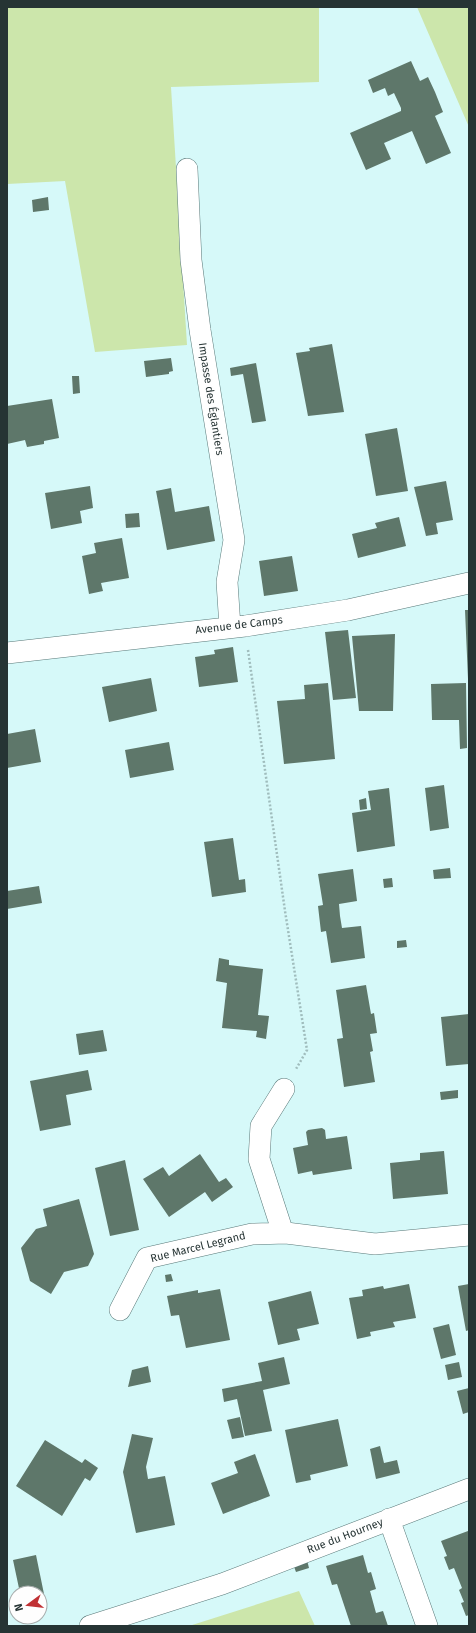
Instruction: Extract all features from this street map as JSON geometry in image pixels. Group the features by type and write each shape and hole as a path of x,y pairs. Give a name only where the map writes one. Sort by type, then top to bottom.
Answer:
{"street":[{"name":"Impasse des Églantiers","path":"187,170 191,260 200,330 234,540 227,582 238,626"},
{"name":"Avenue de Camps","path":"7,653 238,626 348,610 469,583"},
{"path":"283,1233 259,1159 262,1126 284,1089"},
{"name":"Rue Marcel Legrand","path":"120,1310 146,1258 252,1234 283,1233 375,1244 469,1235"},
{"name":"Rue du Hourney","path":"90,1626 222,1584 469,1489"},
{"path":"389,1519 427,1626"}],"path":[{"path":"238,626 307,1050 284,1089"}],"green space":[{"path":"7,7 319,7 319,82 171,87 187,345 95,352 65,181 7,184"},
{"path":"417,7 469,7 469,127"},
{"path":"299,1591 315,1626 189,1626"}],"building":[{"path":"411,61 420,81 428,77 435,92 443,112 435,116 451,153 426,164 412,131 384,143 391,159 366,170 350,133 401,111 394,93 388,96 385,88 373,93 368,80"},
{"path":"48,197 49,210 33,212 32,200"},
{"path":"332,344 344,412 308,416 296,353 310,351 309,348"},
{"path":"171,358 173,371 169,372 169,374 146,377 144,361"},
{"path":"256,363 266,421 252,423 243,374 231,376 230,368"},
{"path":"72,376 79,376 80,393 73,394"},
{"path":"52,399 59,438 44,441 44,444 27,447 25,440 7,444 7,406"},
{"path":"397,428 408,491 376,496 365,434"},
{"path":"446,481 453,520 436,523 438,534 426,536 414,487"},
{"path":"90,486 93,508 80,511 82,523 51,529 45,493"},
{"path":"171,488 175,512 209,506 215,541 167,550 156,491"},
{"path":"139,513 140,527 126,528 125,514"},
{"path":"399,517 406,546 358,558 352,534 377,528 375,523"},
{"path":"122,538 129,578 101,583 103,591 89,594 82,556 96,553 94,543"},
{"path":"292,556 298,591 264,596 259,561"},
{"path":"465,610 469,610 469,679 468,679"},
{"path":"348,630 356,698 333,700 325,632"},
{"path":"395,634 393,711 359,711 352,636"},
{"path":"233,647 238,682 199,687 195,657 215,654 214,650"},
{"path":"151,678 157,711 109,722 102,687"},
{"path":"328,683 335,759 284,764 277,701 305,699 304,685"},
{"path":"466,683 467,748 460,749 459,720 432,720 431,684"},
{"path":"35,729 41,762 7,768 7,734"},
{"path":"169,742 174,770 130,778 125,750"},
{"path":"444,785 449,828 430,831 425,788"},
{"path":"389,788 395,846 357,852 352,813 371,810 368,791"},
{"path":"366,798 367,809 360,810 359,800"},
{"path":"233,838 239,880 245,879 246,892 212,897 204,842"},
{"path":"450,868 451,878 434,879 433,870"},
{"path":"353,869 357,901 339,904 340,916 342,928 361,926 365,958 331,963 326,931 321,932 318,906 323,905 318,874"},
{"path":"392,878 393,887 384,888 383,879"},
{"path":"39,886 42,903 7,909 7,891"},
{"path":"406,940 407,947 397,948 397,941"},
{"path":"219,958 229,960 229,965 263,969 258,1015 269,1016 266,1039 256,1037 257,1031 222,1028 227,983 216,981"},
{"path":"366,985 371,1014 374,1013 377,1033 370,1034 373,1051 370,1052 375,1082 344,1087 337,1039 343,1038 336,990"},
{"path":"469,1014 469,1064 446,1066 441,1017"},
{"path":"103,1030 107,1051 79,1055 76,1034"},
{"path":"88,1070 92,1090 66,1095 71,1125 40,1131 30,1081"},
{"path":"458,1090 458,1098 441,1100 440,1092"},
{"path":"322,1128 325,1130 326,1139 347,1136 352,1169 313,1175 312,1171 298,1174 293,1148 308,1145 306,1132 308,1130"},
{"path":"444,1151 448,1194 393,1199 390,1163 420,1160 420,1153"},
{"path":"200,1154 219,1182 226,1178 233,1187 212,1202 205,1192 169,1217 143,1179 163,1167 169,1176"},
{"path":"125,1160 139,1230 110,1236 95,1168"},
{"path":"79,1199 94,1254 88,1266 64,1272 51,1294 30,1281 21,1248 36,1229 47,1226 43,1209"},
{"path":"171,1274 173,1281 166,1282 165,1275"},
{"path":"409,1284 416,1318 393,1322 395,1327 370,1332 371,1336 357,1339 349,1298 363,1296 362,1290 383,1286 384,1289"},
{"path":"469,1284 469,1330 466,1331 458,1286"},
{"path":"220,1289 230,1340 186,1348 179,1315 171,1316 167,1296 198,1290 198,1293"},
{"path":"311,1291 319,1324 297,1329 300,1340 278,1345 268,1302"},
{"path":"449,1324 456,1355 441,1359 433,1328"},
{"path":"284,1357 290,1384 263,1390 272,1431 245,1436 237,1399 224,1402 222,1389 262,1381 258,1363"},
{"path":"459,1362 462,1377 448,1380 445,1365"},
{"path":"148,1366 151,1382 128,1387 132,1370"},
{"path":"469,1388 469,1412 463,1414 457,1391"},
{"path":"240,1417 244,1437 232,1439 227,1420"},
{"path":"338,1419 348,1466 310,1475 311,1480 296,1483 285,1430"},
{"path":"132,1434 153,1438 146,1467 148,1479 165,1476 175,1525 136,1533 123,1472"},
{"path":"45,1440 82,1463 85,1459 98,1468 90,1481 85,1478 62,1516 16,1486"},
{"path":"380,1446 384,1463 397,1460 400,1473 376,1479 370,1449"},
{"path":"255,1454 270,1496 223,1514 211,1483 238,1473 234,1462"},
{"path":"468,1531 469,1615 466,1616 461,1603 464,1602 459,1590 462,1588 454,1568 449,1570 444,1557 447,1556 441,1541"},
{"path":"36,1555 42,1585 18,1585 13,1560"},
{"path":"363,1555 368,1573 371,1572 376,1589 370,1591 376,1613 383,1611 388,1626 351,1626 337,1584 332,1585 326,1566"},
{"path":"307,1560 309,1568 296,1572 293,1564"}]}
